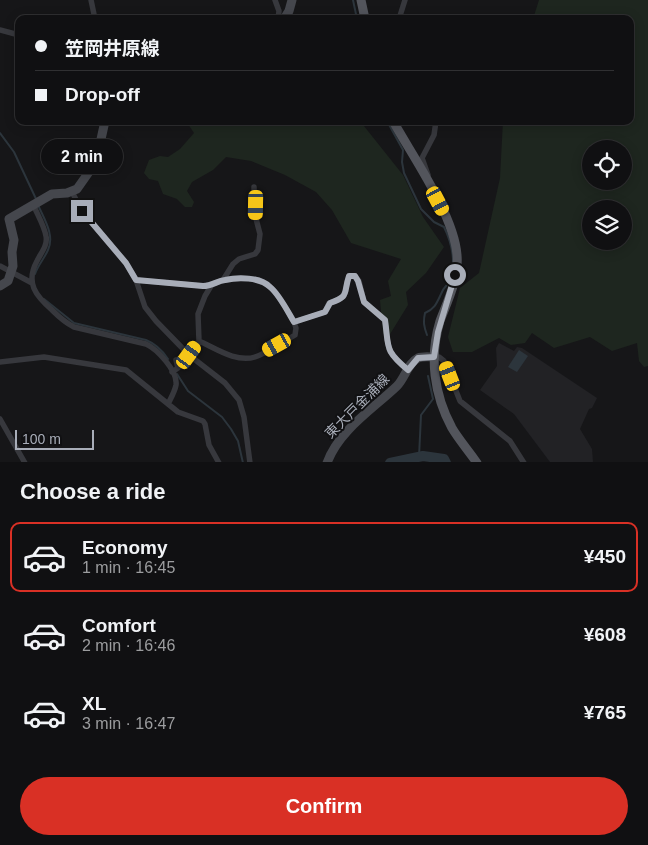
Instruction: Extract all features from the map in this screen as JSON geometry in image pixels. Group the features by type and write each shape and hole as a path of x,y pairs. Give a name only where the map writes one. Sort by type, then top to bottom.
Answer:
{"main road":[{"path":"286,15 292,0"},
{"path":"361,0 364,15"},
{"path":"0,286 8,281 12,272 14,244 5,219 52,194 72,192 76,189 96,162 105,125"},
{"path":"395,125 451,226 457,256 453,285 438,332 434,369 442,406 453,429 477,462"},
{"name":"東大戸金浦線","path":"327,462 333,450 345,435 397,386 418,358 434,357"}],"street":[{"path":"91,0 94,15"},
{"path":"275,0 278,15"},
{"path":"400,15 405,0"},
{"path":"0,30 15,34"},
{"path":"428,184 429,178 422,158 434,136 435,125"},
{"path":"223,280 233,264 239,259 255,254 258,250 260,234 255,215 254,187"},
{"path":"72,192 82,211 126,263 136,280 145,307 156,321 189,355 225,383 239,400 244,417 250,462"},
{"path":"35,202 46,236 43,250 33,270 32,283 39,298 67,323 83,330 152,347 160,353 173,371 176,384 168,404"},
{"path":"0,266 32,283"},
{"path":"294,322 325,312 330,303 345,296 349,276 355,276 364,302 385,320 388,346 391,353 408,370"},
{"path":"136,280 188,286 211,286 223,280 243,278 266,284 271,287 296,328 295,334 256,357 249,358 225,354 199,341"},
{"path":"173,371 178,368 176,360 184,359 189,355 199,341 198,314 204,296 211,286"},
{"path":"434,357 444,361 460,401 510,441 524,462"},
{"path":"0,362 44,358 126,370 183,414 203,421 209,445 219,462"},
{"path":"0,419 25,462"}],"shaded area":[{"path":"539,0 648,0 648,366 644,367 639,361 637,343 612,351 590,337 554,348 532,333 525,343 511,345 499,338 472,352 453,352 448,337 460,288 479,273 500,178 503,125 634,125 634,15 534,15"},
{"path":"189,125 363,125 403,175 423,217 444,247 426,273 406,292 408,305 387,339 383,333 380,300 391,296 388,281 401,259 351,243 332,210 316,192 285,175 251,161 226,157 213,170 192,182 187,191 194,202 192,207 185,207 177,199 163,194 158,181 149,179 144,173 149,160 160,156 168,157 180,149 194,133"},
{"path":"499,343 514,351 517,347 522,348 597,398 592,408 589,409 580,429 592,449 593,462 550,462 514,414 480,390 497,366 496,348"},
{"path":"519,350 528,356 517,372 508,367"}],"waterway":[{"path":"353,0 356,15"},
{"path":"389,125 403,150 402,162 404,173 421,209 434,222 444,227 451,247 453,268 449,282 443,289 434,307 425,313 424,324 427,335"},
{"path":"0,133 14,152 37,201"},
{"path":"35,274 50,244 48,227 38,205"},
{"path":"44,299 74,323 146,340 153,343 168,359"},
{"path":"177,374 188,391 222,417 231,429 238,441 243,462"},
{"path":"419,457 421,415 433,399 428,376"},
{"path":"395,462 423,456 444,459 446,462"}],"route":[{"path":"82,211 126,263 136,280 203,286 211,286 223,280 234,278 259,282 271,287 294,322 325,312 330,303 345,296 349,276 355,276 364,302 385,320 388,346 393,357 408,370 418,358 434,357 435,341 455,275"}]}
